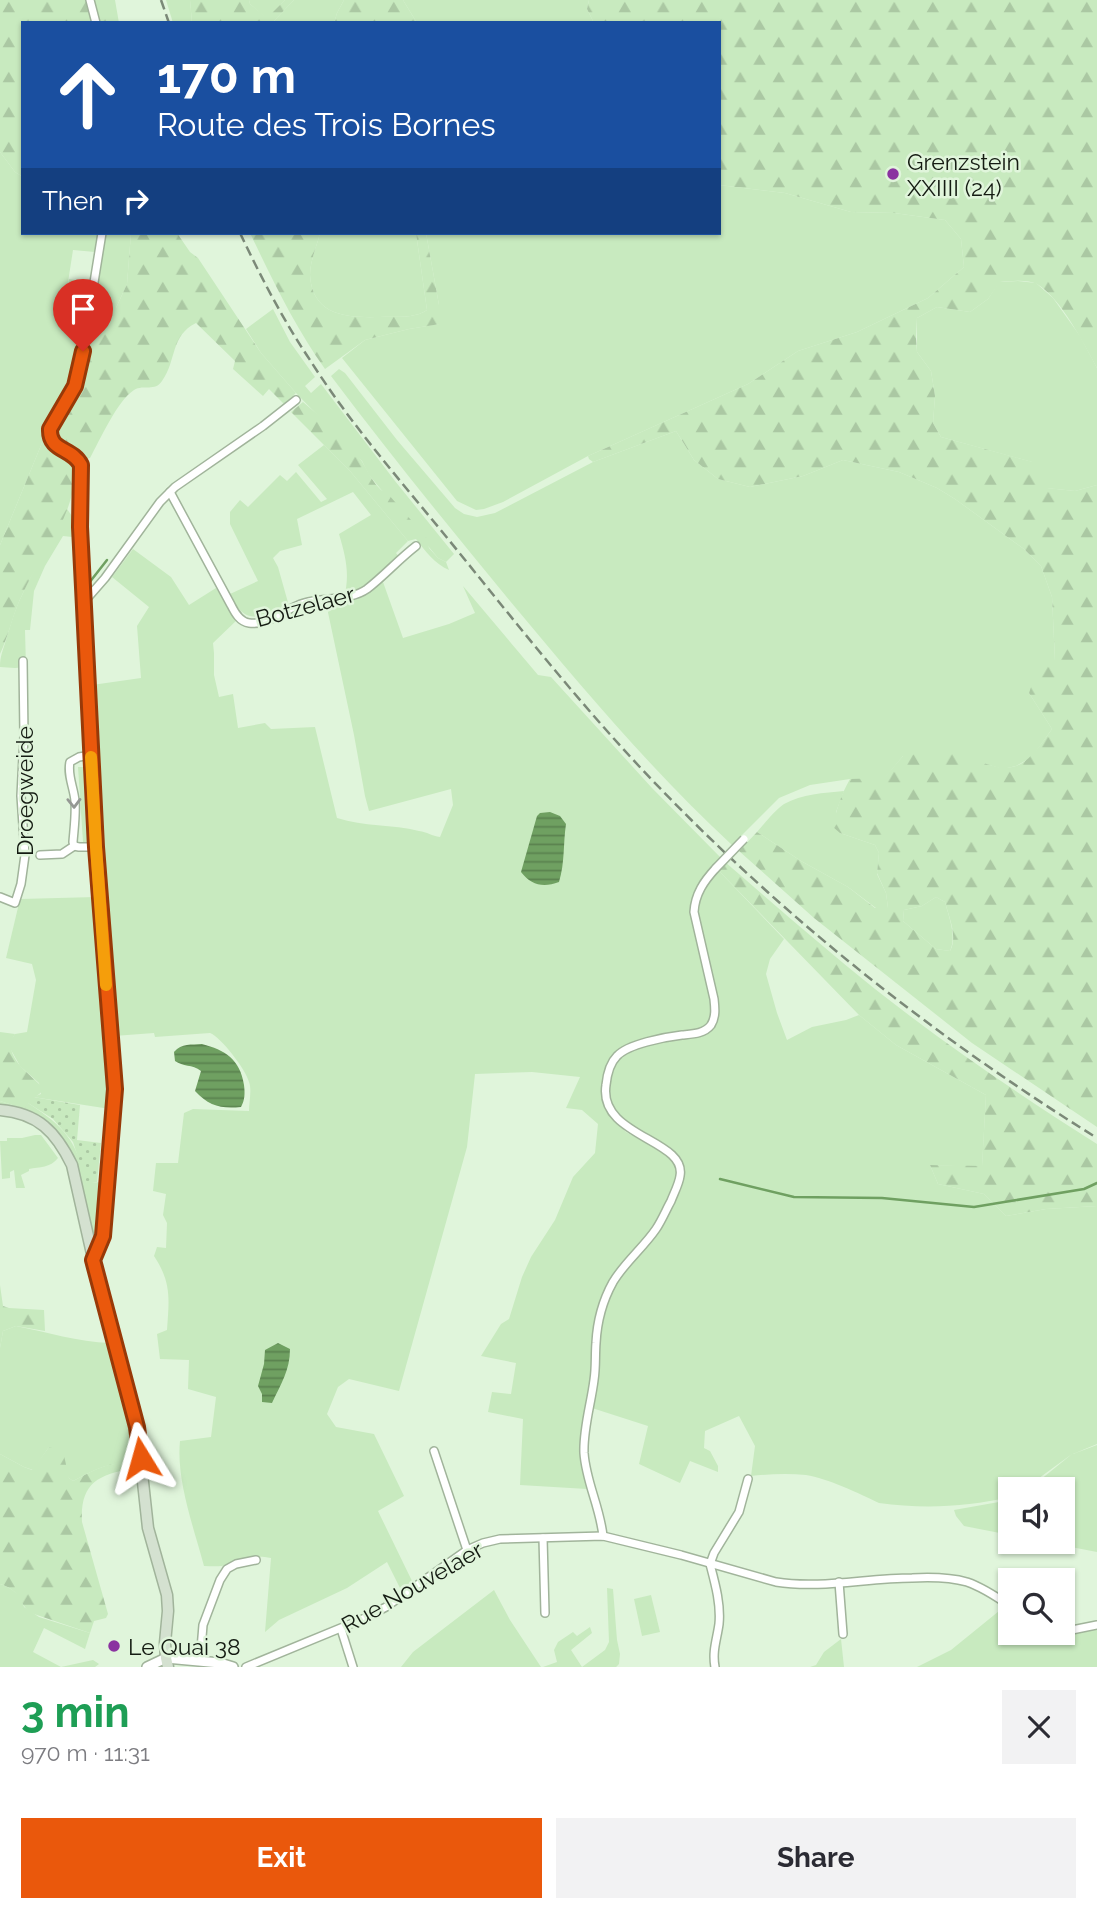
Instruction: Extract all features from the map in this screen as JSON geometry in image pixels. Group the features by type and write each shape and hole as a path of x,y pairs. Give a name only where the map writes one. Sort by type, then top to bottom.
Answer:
{"main road":[{"path":"0,1110 20,1112 35,1118 62,1145 72,1165 93,1260 137,1427 150,1540 167,1595 167,1662"}],"street":[{"path":"90,0 95,21"},
{"path":"93,1260 103,1236 115,1089 96,847 84,602 81,465 75,457 54,444 50,434 79,375 102,235"},
{"path":"84,602 105,578 153,510 170,492 296,400"},
{"name":"Botzelaer","path":"170,492 237,615 245,622 254,624 270,620 301,604 366,590 416,546"},
{"name":"Droegweide","path":"0,897 15,903 24,868 20,796 24,736 23,661"},
{"path":"74,846 74,791 68,768 70,762 91,755"},
{"path":"603,1536 584,1452 597,1332 612,1284 626,1262 657,1228 678,1184 681,1168 677,1160 662,1147 618,1121 607,1101 605,1087 610,1067 619,1054 642,1044 699,1033 706,1029 714,1018 714,999 694,902 705,881 744,839"},
{"path":"74,846 96,847"},
{"path":"40,855 62,854 74,846"},
{"path":"434,1451 467,1550"},
{"path":"715,1667 713,1655 719,1612 710,1563 739,1512 748,1479"},
{"name":"Rue Nouvelaer","path":"246,1667 365,1618 467,1550 500,1539 603,1536 789,1584 881,1578 950,1578 981,1588 998,1599"},
{"path":"543,1538 545,1613"},
{"path":"200,1661 203,1625 220,1580 227,1569 236,1564 257,1560"},
{"path":"839,1582 843,1634"},
{"path":"1075,1629 1097,1625"},
{"path":"341,1629 353,1667"},
{"path":"147,1667 167,1662 200,1661 233,1667"}],"green space":[{"path":"0,0 115,0 119,21 21,21 21,176 0,152"},
{"path":"166,0 190,0 192,21 172,21"},
{"path":"190,0 249,0 250,4 267,18 285,0 294,0 274,21 192,21"},
{"path":"249,0 285,0 267,19"},
{"path":"294,0 344,0 335,21 274,21"},
{"path":"344,0 403,0 416,21 335,21"},
{"path":"403,0 589,0 587,9 593,21 416,21"},
{"path":"589,0 1097,0 1097,368 1055,300 1037,284 1029,281 1000,282 988,299 970,312 937,307 917,318 916,338 917,352 931,371 935,396 933,423 941,437 1033,462 1047,488 1075,491 1097,485 1097,1127 972,1043 814,918 739,851 757,832 848,887 875,908 888,908 886,893 877,873 879,853 875,845 840,833 833,827 844,791 850,779 884,778 903,756 952,750 1003,768 1021,764 1029,758 1052,729 1029,693 1039,664 1055,660 1052,597 1041,566 1024,549 955,499 899,472 843,460 803,476 750,487 718,479 694,460 676,431 593,462 588,456 748,384 798,351 857,332 928,298 964,267 961,239 945,220 894,213 851,212 785,193 721,185 721,21 593,21 587,9","holes":["936,897 945,902 953,933 950,951 936,949 903,921 904,910 922,906"]},
{"path":"0,152 21,176 21,235 98,235 95,252 73,250 66,295 87,300 77,363 64,398 47,427 0,545"},
{"path":"721,185 785,193 851,212 894,213 945,220 961,239 964,267 928,298 857,332 798,351 748,384 588,456 503,502 476,510 457,501 342,358 365,340 439,324 439,305 426,235 721,235"},
{"path":"105,235 131,235 127,284 116,308 92,308"},
{"path":"131,235 178,235 190,252 198,258 261,353 296,393 284,404 269,389 263,396 233,369 235,361 196,323 182,335 162,381 156,386 138,388 128,395 115,412 90,458 83,460 75,451 54,440 54,435 70,400 92,308 116,308 127,284"},
{"path":"251,235 319,235 310,275 312,289 325,307 356,317 411,316 422,313 427,310 416,235 426,235 440,324 365,340 325,369 275,285"},
{"path":"319,235 416,235 427,310 411,316 368,317 334,312 317,299 312,289 312,259"},
{"path":"69,279 90,283 87,300 66,295"},
{"path":"999,282 1036,283 1053,298 1080,336 1097,368 1097,485 1075,491 1046,488 1032,462 941,437 933,423 935,396 931,371 917,352 917,318 937,307 970,312 988,299"},
{"path":"273,309 290,342 315,377 305,386 311,393 321,384 454,554 446,562 438,558 369,475 362,461 261,353 246,329"},
{"path":"339,369 455,508 464,514 477,517 495,513 593,462 676,431 694,460 718,479 750,487 803,476 843,460 899,472 937,488 1024,549 1041,566 1052,597 1055,661 1029,693 1052,729 1032,757 1016,766 1003,769 982,763 903,756 884,779 850,779 810,785 779,798 732,845 645,757 510,601 419,490 331,376"},
{"path":"303,402 349,444 375,484 388,494 426,537 429,548 446,562 449,570 435,561 416,539 408,541 350,471 291,412"},
{"path":"44,438 73,462 72,496 58,530 20,601 0,654 0,545"},
{"path":"324,445 350,471 408,541 396,553 403,562 383,582 403,638 475,613 463,586 538,675 551,677 652,788 721,858 704,878 692,902 712,1005 711,1017 701,1029 676,1033 626,1048 603,1081 606,1110 626,1132 662,1152 677,1167 677,1180 655,1227 625,1260 610,1283 593,1367 582,1452 587,1489 520,1485 523,1419 488,1412 492,1392 511,1394 516,1363 481,1356 501,1324 509,1319 531,1257 555,1220 573,1177 595,1153 598,1124 582,1110 566,1108 580,1077 532,1072 475,1074 467,1147 399,1391 349,1379 338,1387 327,1414 336,1427 374,1434 404,1496 378,1511 412,1581 401,1590 387,1562 347,1588 279,1620 265,1632 271,1558 253,1557 224,1566 204,1566 183,1488 180,1441 211,1437 216,1397 188,1389 189,1360 160,1359 157,1334 167,1330 169,1301 167,1283 154,1256 157,1247 166,1248 167,1223 163,1215 166,1194 153,1191 156,1163 178,1163 184,1113 193,1109 249,1111 250,1085 232,1054 210,1033 155,1037 154,1033 114,1036 100,861 92,685 141,678 137,626 149,607 112,577 133,549 171,577 189,605 216,588 237,620 213,643 214,675 219,697 233,694 238,728 265,723 271,729 315,727 337,818 409,829 440,837 453,805 451,789 369,811 365,796 326,603 344,598 346,589 346,566 339,534 371,515 353,492 297,519 302,545 280,551 273,558 289,606 263,616 250,616 239,609 230,594 258,581 230,524 230,512 240,500 248,507 280,475 287,481 296,472 321,502 327,499 298,465"},
{"path":"67,509 72,516 72,537 63,536 34,591 30,630 25,630 26,667 0,667 18,605"},
{"path":"78,767 87,767 91,841 86,844 83,842"},
{"path":"844,791 836,812 840,833 875,845 879,853 877,874 886,893 888,908 876,908 848,887 757,832 784,804 813,794"},
{"path":"725,862 902,1010 984,1070 1097,1144 1097,1206 1046,1209 1006,1216 984,1194 938,1184 930,1165 982,1166 986,1095 896,1045 859,1015 718,870"},
{"path":"718,870 784,939 770,959 766,974 787,1040 812,1027 859,1015 896,1045 986,1095 982,1167 930,1165 938,1184 984,1194 1006,1216 1046,1209 1097,1206 1097,1444 1073,1454 1097,1445 1097,1552 1075,1548 1075,1477 1044,1477 1072,1454 1040,1477 998,1477 998,1499 961,1505 895,1505 879,1503 833,1483 806,1475 751,1476 755,1446 739,1416 705,1431 704,1448 710,1451 718,1466 718,1472 690,1461 680,1483 639,1464 648,1426 592,1408 599,1328 608,1297 614,1284 667,1215 682,1186 684,1173 679,1159 668,1148 622,1119 611,1106 607,1089 612,1067 621,1056 634,1048 700,1035 711,1029 717,1019 717,1000 696,911 705,885"},
{"path":"96,897 110,1109 33,1097 41,1094 39,1083 20,1066 11,1050 11,1040 15,1034 27,1032 36,980 32,964 6,958 20,899"},
{"path":"936,897 945,902 950,920 953,940 950,951 936,949 903,921 904,910 922,906"},
{"path":"0,1032 15,1034 11,1042 14,1057 44,1089 25,1109 0,1101"},
{"path":"33,1097 80,1105 77,1140 101,1143 97,1182 87,1184 73,1142 53,1119 28,1103"},
{"path":"0,1101 25,1109 28,1103 52,1120 73,1145 87,1183 102,1182 100,1216 95,1234 92,1232 77,1168 58,1132 44,1119 24,1110 0,1106"},
{"path":"41,1135 58,1158 48,1165 29,1169 21,1175 25,1188 16,1188 14,1170 10,1172 10,1178 2,1179 0,1141"},
{"path":"0,1285 3,1306 44,1310 45,1331 16,1326 3,1331 0,1348"},
{"path":"16,1326 74,1339 110,1343 132,1429 133,1465 109,1465 73,1481 49,1447 33,1470 0,1454 0,1348 3,1331"},
{"path":"49,1447 63,1451 69,1478 73,1481 109,1465 133,1465 131,1469 100,1478 88,1490 84,1499 82,1522 108,1614 106,1618 94,1621 90,1633 31,1613 16,1593 0,1584 0,1454 32,1470"},
{"path":"998,1502 998,1533 964,1526 954,1510"},
{"path":"0,1584 15,1592 24,1607 39,1617 90,1633 85,1649 44,1628 33,1652 61,1667 0,1667"},
{"path":"607,1588 613,1589 619,1664 616,1667 582,1667 605,1650 609,1642"},
{"path":"494,1590 541,1667 401,1667 413,1652"},
{"path":"651,1595 660,1632 642,1636 634,1599"},
{"path":"998,1612 998,1645 1075,1645 1075,1633 1097,1627 1097,1667 917,1667 951,1650"},
{"path":"590,1627 592,1633 571,1650 582,1667 543,1667 557,1662 554,1650 558,1642 573,1632 577,1636"},
{"path":"841,1639 844,1667 810,1667 816,1665 824,1652"},
{"path":"93,1660 99,1664 95,1667 61,1667"}],"shaded area":[{"path":"550,812 560,816 566,824 563,861 559,882 543,885 529,880 521,872 537,816"},
{"path":"202,1044 218,1049 230,1057 239,1068 245,1091 241,1107 221,1107 205,1100 195,1091 201,1071 175,1061 174,1052 180,1047"},
{"path":"278,1343 290,1349 287,1370 272,1403 262,1402 258,1386 265,1350"}],"waterway":[{"path":"89,583 107,560"},
{"path":"720,1179 794,1197 882,1198 974,1207 1084,1189 1097,1183"}],"railway":[{"path":"161,0 168,21"},
{"path":"241,235 291,329 344,410 553,668 654,782 756,881 864,974 978,1059 1097,1138"}],"slow traffic":[{"path":"91,757 106,985"}],"place":[{"name":"Grenzstein XXIIII (24)","path":"893,174"},
{"name":"Le Quai 38","path":"114,1646"}],"route":[{"path":"83,351 75,386 50,429 50,434 54,444 79,460 81,465 80,527 96,847 115,1089 103,1236 93,1260 137,1427 141,1458"}]}
